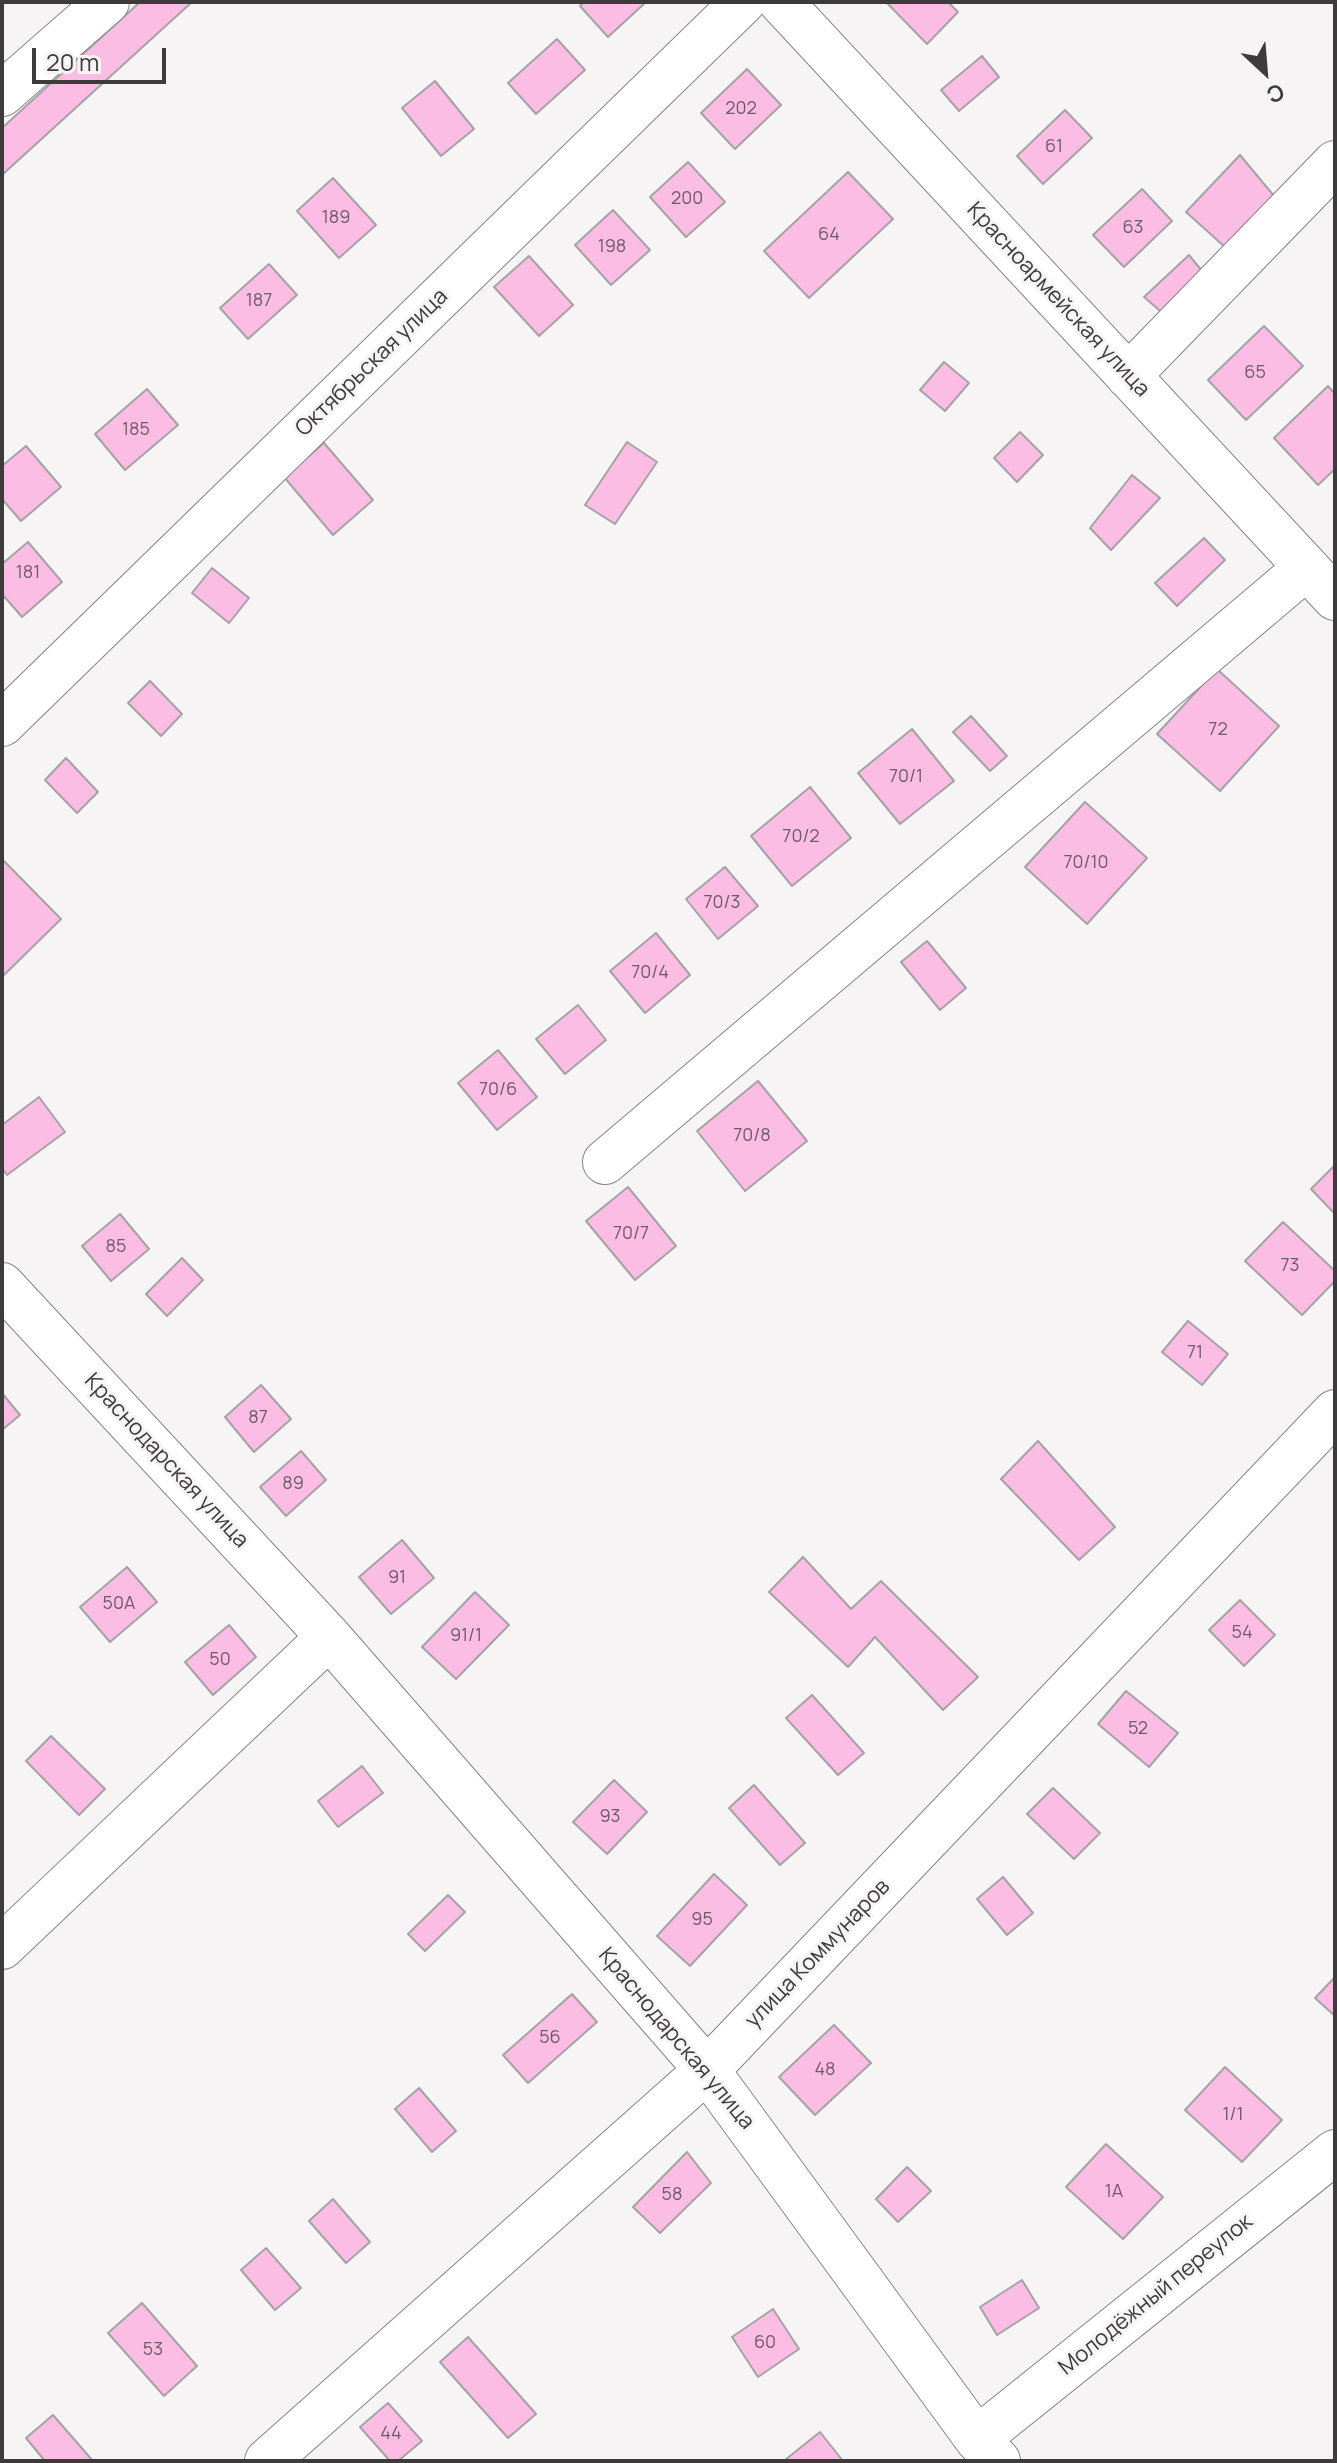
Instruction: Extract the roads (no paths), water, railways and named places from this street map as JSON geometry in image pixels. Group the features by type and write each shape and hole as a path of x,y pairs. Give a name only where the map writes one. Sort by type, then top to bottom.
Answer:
{"street":[{"name":"Октябрьская улица","path":"2,724 743,2"},
{"name":"Красноармейская улица","path":"781,2 1320,583"},
{"path":"2,94 91,7"},
{"path":"1128,376 1335,163"},
{"path":"605,1162 1320,583"},
{"name":"Краснодарская улица","path":"2,1285 329,1637 707,2070 987,2450"},
{"name":"улица Коммунаров","path":"267,2461 707,2070 1335,1412"},
{"path":"2,1947 329,1637"},
{"name":"Молодёжный переулок","path":"987,2450 1335,2152"}]}
